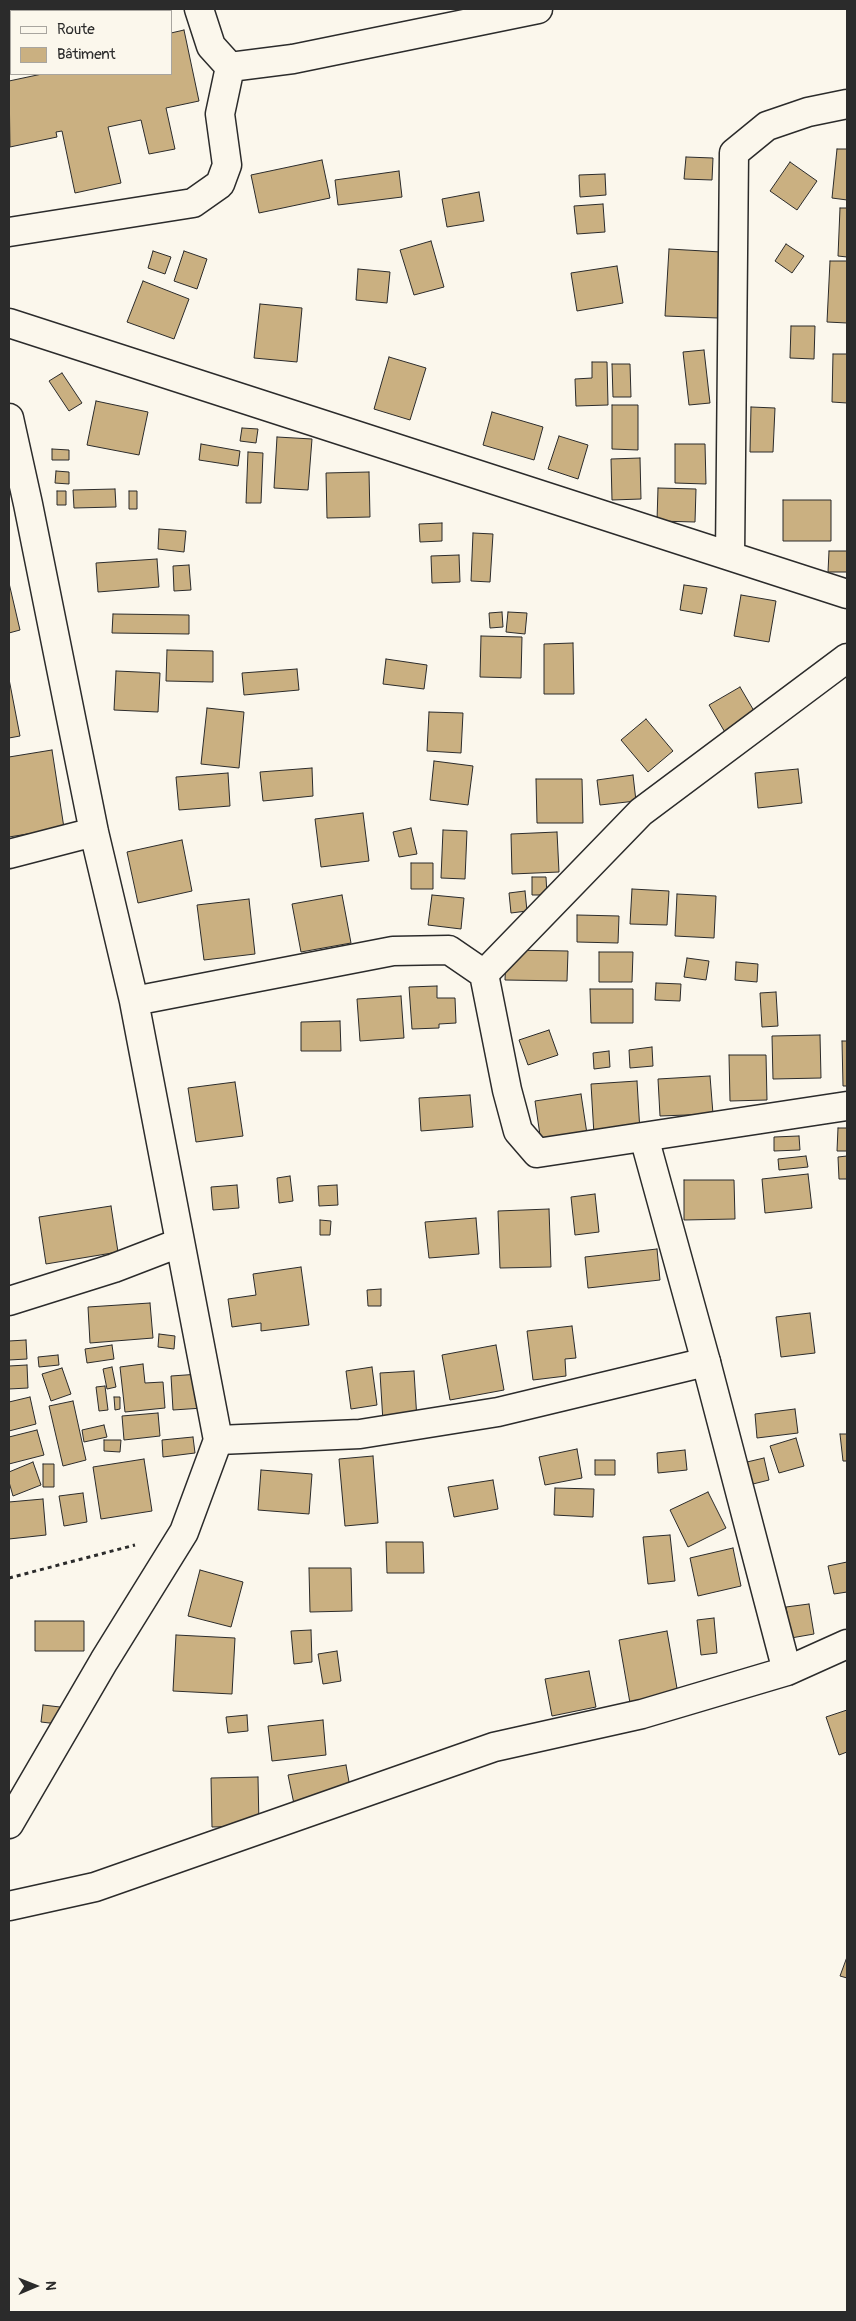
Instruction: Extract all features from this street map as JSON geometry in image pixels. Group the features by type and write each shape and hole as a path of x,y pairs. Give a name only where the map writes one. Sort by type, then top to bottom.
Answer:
{"street":[{"path":"199,9 211,46 230,66"},
{"path":"230,66 293,59 538,9"},
{"path":"9,232 193,203 220,184 228,165 220,114 230,66"},
{"path":"730,556 734,153 767,126 808,112 847,104"},
{"path":"9,323 847,594"},
{"path":"9,418 19,507 134,1001 218,1440 184,1532 104,1661 9,1824"},
{"path":"484,974 641,812 847,658"},
{"path":"9,854 94,832"},
{"path":"134,1001 393,951 449,950 484,974 507,1090 518,1131 537,1152 847,1106"},
{"path":"644,1137 706,1362 787,1671"},
{"path":"9,1301 114,1268 179,1242"},
{"path":"218,1440 360,1434 380,1431 498,1412 706,1362"},
{"path":"9,1906 95,1887 494,1747 642,1714 787,1671 847,1644"}],"path":[{"path":"9,1578 184,1532"}],"building":[{"path":"184,30 199,101 166,108 175,149 149,154 141,120 108,127 121,183 75,193 62,131 56,132 57,137 10,147 9,81 37,75 172,75 172,33"},
{"path":"837,149 847,149 847,200 832,198"},
{"path":"686,157 713,158 712,180 684,179"},
{"path":"322,160 330,198 259,213 251,175"},
{"path":"790,162 817,181 797,210 770,191"},
{"path":"399,171 402,197 338,205 335,180"},
{"path":"605,174 606,195 580,197 579,175"},
{"path":"479,192 484,221 447,227 442,199"},
{"path":"603,204 605,232 577,234 574,206"},
{"path":"840,208 847,208 847,257 838,256"},
{"path":"431,241 444,287 414,295 400,250"},
{"path":"786,244 804,256 792,273 775,261"},
{"path":"669,249 721,252 718,318 665,316"},
{"path":"153,251 171,257 165,274 148,268"},
{"path":"184,251 207,259 197,289 174,281"},
{"path":"830,261 847,261 847,323 827,322"},
{"path":"617,266 623,303 577,311 571,273"},
{"path":"358,269 390,272 387,303 356,300"},
{"path":"143,281 189,299 174,339 127,322"},
{"path":"260,304 302,308 297,362 254,358"},
{"path":"791,326 815,326 814,359 790,358"},
{"path":"704,350 710,403 689,405 683,352"},
{"path":"833,354 847,354 847,403 832,402"},
{"path":"389,357 426,368 410,420 374,409"},
{"path":"592,362 607,362 608,405 576,406 575,379 592,378"},
{"path":"612,364 630,364 631,397 613,397"},
{"path":"62,373 82,403 69,411 49,381"},
{"path":"96,401 148,412 139,455 87,445"},
{"path":"612,405 638,405 638,450 612,449"},
{"path":"751,407 775,408 773,452 750,452"},
{"path":"492,412 543,427 534,460 483,445"},
{"path":"242,428 258,429 256,443 240,441"},
{"path":"559,436 588,445 578,479 548,469"},
{"path":"277,437 312,439 308,490 274,488"},
{"path":"201,444 240,451 238,466 199,460"},
{"path":"675,444 705,444 706,484 675,483"},
{"path":"52,449 69,450 69,460 52,460"},
{"path":"248,452 263,453 261,503 246,503"},
{"path":"640,458 641,499 612,500 611,459"},
{"path":"56,471 69,472 69,484 55,483"},
{"path":"369,472 370,517 327,518 326,473"},
{"path":"658,488 696,489 695,522 657,521"},
{"path":"115,489 116,507 74,508 73,490"},
{"path":"57,491 66,491 66,505 57,505"},
{"path":"129,491 137,491 137,509 129,509"},
{"path":"783,500 831,500 831,541 783,541"},
{"path":"442,523 442,541 420,542 419,524"},
{"path":"159,529 186,531 184,552 158,549"},
{"path":"473,533 493,534 490,582 471,581"},
{"path":"829,551 847,551 847,572 828,572"},
{"path":"459,555 460,582 432,583 431,556"},
{"path":"157,559 159,587 98,592 96,563"},
{"path":"189,565 191,590 174,591 173,566"},
{"path":"9,583 20,630 9,633"},
{"path":"684,585 707,588 702,614 680,610"},
{"path":"741,595 776,601 769,642 734,636"},
{"path":"502,612 503,627 490,628 489,613"},
{"path":"508,612 527,613 525,634 506,632"},
{"path":"113,614 189,615 189,634 112,633"},
{"path":"481,636 522,637 521,678 480,677"},
{"path":"573,643 574,694 544,694 544,644"},
{"path":"167,650 213,651 213,682 166,681"},
{"path":"386,659 427,665 424,689 383,684"},
{"path":"297,669 299,690 244,695 242,673"},
{"path":"116,671 160,673 158,712 114,710"},
{"path":"9,679 20,736 9,738"},
{"path":"740,687 757,716 726,734 709,705"},
{"path":"207,708 244,712 239,768 201,764"},
{"path":"429,712 463,713 461,753 427,751"},
{"path":"646,719 673,751 648,772 621,740"},
{"path":"52,750 64,828 9,837 9,757"},
{"path":"434,761 473,766 468,805 430,800"},
{"path":"312,768 313,796 263,801 260,772"},
{"path":"798,769 802,803 758,808 755,773"},
{"path":"228,773 230,806 179,810 176,777"},
{"path":"633,775 636,801 600,805 597,780"},
{"path":"536,779 582,779 583,823 537,823"},
{"path":"363,813 369,861 321,867 315,819"},
{"path":"411,828 417,854 399,857 393,832"},
{"path":"443,830 467,831 465,879 441,878"},
{"path":"557,832 559,872 512,874 511,834"},
{"path":"182,840 192,891 138,903 127,852"},
{"path":"411,863 433,863 433,889 411,889"},
{"path":"532,877 546,877 547,895 532,895"},
{"path":"632,889 669,891 667,925 630,924"},
{"path":"525,891 527,911 511,913 509,893"},
{"path":"677,894 716,896 714,938 675,936"},
{"path":"342,895 351,943 301,952 292,904"},
{"path":"432,895 464,898 461,929 428,925"},
{"path":"249,899 255,954 204,960 197,905"},
{"path":"577,915 619,916 618,943 577,942"},
{"path":"506,950 568,951 567,981 505,980"},
{"path":"599,952 633,952 632,982 599,982"},
{"path":"687,958 709,961 706,980 684,977"},
{"path":"736,962 758,964 757,982 735,980"},
{"path":"656,983 681,984 680,1001 655,1000"},
{"path":"437,986 437,998 455,998 456,1023 439,1024 439,1028 412,1029 409,987"},
{"path":"590,989 633,989 633,1023 591,1023"},
{"path":"776,992 778,1026 762,1027 760,993"},
{"path":"401,996 404,1038 360,1041 357,999"},
{"path":"340,1021 341,1051 301,1051 301,1022"},
{"path":"549,1030 558,1055 528,1065 519,1040"},
{"path":"820,1035 821,1078 773,1079 772,1036"},
{"path":"842,1041 847,1041 847,1086 843,1086"},
{"path":"652,1047 653,1066 630,1068 629,1050"},
{"path":"609,1051 610,1067 594,1069 593,1053"},
{"path":"729,1055 766,1055 767,1100 730,1101"},
{"path":"710,1076 713,1114 660,1116 658,1079"},
{"path":"637,1081 640,1132 594,1135 591,1084"},
{"path":"235,1082 243,1136 196,1142 188,1088"},
{"path":"581,1094 587,1134 541,1142 535,1101"},
{"path":"470,1095 473,1127 421,1131 419,1098"},
{"path":"838,1128 847,1128 847,1151 837,1151"},
{"path":"799,1136 800,1150 774,1151 774,1137"},
{"path":"806,1156 808,1167 779,1170 778,1159"},
{"path":"847,1156 847,1179 839,1179 838,1157"},
{"path":"808,1174 812,1208 765,1213 762,1179"},
{"path":"290,1176 293,1201 279,1203 277,1178"},
{"path":"684,1180 734,1180 735,1219 684,1220"},
{"path":"237,1185 239,1208 213,1210 211,1187"},
{"path":"337,1185 338,1205 319,1206 318,1186"},
{"path":"595,1194 599,1232 575,1235 571,1197"},
{"path":"111,1206 118,1252 46,1264 39,1217"},
{"path":"549,1209 551,1267 500,1268 498,1211"},
{"path":"476,1218 479,1254 429,1258 425,1222"},
{"path":"320,1220 331,1221 330,1235 320,1235"},
{"path":"657,1249 660,1280 588,1288 585,1257"},
{"path":"301,1267 309,1325 261,1331 261,1323 232,1327 228,1299 256,1295 253,1274"},
{"path":"381,1289 381,1306 368,1306 367,1290"},
{"path":"150,1303 153,1338 90,1343 88,1307"},
{"path":"810,1313 815,1353 781,1357 776,1317"},
{"path":"572,1326 576,1358 565,1359 566,1376 533,1380 527,1331"},
{"path":"159,1334 175,1336 174,1349 158,1347"},
{"path":"26,1340 27,1359 9,1360 9,1341"},
{"path":"112,1345 114,1359 87,1363 85,1349"},
{"path":"496,1345 504,1390 450,1400 442,1355"},
{"path":"58,1355 59,1365 39,1367 38,1357"},
{"path":"143,1364 145,1383 163,1382 165,1408 125,1412 120,1367"},
{"path":"27,1365 28,1388 9,1389 9,1366"},
{"path":"112,1367 116,1387 107,1389 103,1369"},
{"path":"372,1367 377,1405 351,1409 346,1371"},
{"path":"62,1368 71,1394 51,1401 42,1374"},
{"path":"414,1371 417,1420 383,1422 380,1373"},
{"path":"200,1374 203,1408 173,1410 171,1376"},
{"path":"105,1386 108,1410 99,1411 96,1387"},
{"path":"30,1397 36,1424 9,1431 9,1402"},
{"path":"114,1397 120,1397 120,1409 115,1410"},
{"path":"73,1401 86,1460 63,1466 49,1406"},
{"path":"795,1409 798,1433 757,1438 755,1414"},
{"path":"158,1413 160,1436 124,1440 122,1416"},
{"path":"104,1425 107,1437 84,1442 82,1430"},
{"path":"37,1430 44,1455 9,1464 9,1437"},
{"path":"840,1434 847,1434 847,1461 843,1461"},
{"path":"193,1437 195,1453 163,1457 162,1440"},
{"path":"796,1438 804,1466 779,1473 770,1446"},
{"path":"104,1440 121,1440 120,1452 104,1451"},
{"path":"577,1449 582,1478 545,1485 539,1457"},
{"path":"685,1450 687,1470 658,1473 657,1453"},
{"path":"373,1456 378,1523 345,1526 339,1459"},
{"path":"764,1458 769,1480 753,1484 747,1462"},
{"path":"144,1459 152,1511 101,1519 93,1467"},
{"path":"595,1460 615,1460 615,1475 595,1475"},
{"path":"33,1462 41,1485 13,1496 9,1482 9,1472"},
{"path":"43,1464 54,1464 54,1487 43,1487"},
{"path":"261,1470 312,1474 309,1514 258,1510"},
{"path":"493,1480 498,1509 454,1517 448,1487"},
{"path":"555,1488 594,1489 593,1517 554,1515"},
{"path":"708,1492 726,1528 688,1547 670,1510"},
{"path":"83,1493 87,1522 64,1526 59,1496"},
{"path":"43,1499 46,1535 9,1539 9,1502"},
{"path":"670,1535 675,1581 648,1584 643,1537"},
{"path":"386,1542 423,1542 424,1573 387,1573"},
{"path":"733,1548 741,1586 698,1596 690,1558"},
{"path":"847,1562 847,1592 834,1594 828,1566"},
{"path":"309,1568 351,1568 352,1611 310,1612"},
{"path":"200,1570 243,1582 231,1627 188,1616"},
{"path":"809,1604 814,1634 791,1638 786,1607"},
{"path":"714,1618 717,1653 701,1655 697,1620"},
{"path":"35,1621 84,1621 84,1651 35,1651"},
{"path":"311,1630 312,1662 294,1664 291,1631"},
{"path":"667,1631 678,1694 630,1703 619,1640"},
{"path":"176,1635 235,1638 232,1694 173,1691"},
{"path":"337,1651 341,1681 323,1684 318,1654"},
{"path":"589,1671 596,1707 552,1716 545,1679"},
{"path":"43,1705 60,1707 58,1724 41,1722"},
{"path":"847,1710 847,1752 839,1755 826,1717"},
{"path":"247,1715 248,1731 228,1733 226,1717"},
{"path":"323,1720 326,1755 272,1761 268,1726"},
{"path":"346,1765 351,1793 294,1804 288,1775"},
{"path":"258,1777 259,1826 212,1827 211,1778"},
{"path":"847,1957 847,1978 840,1976"}]}
